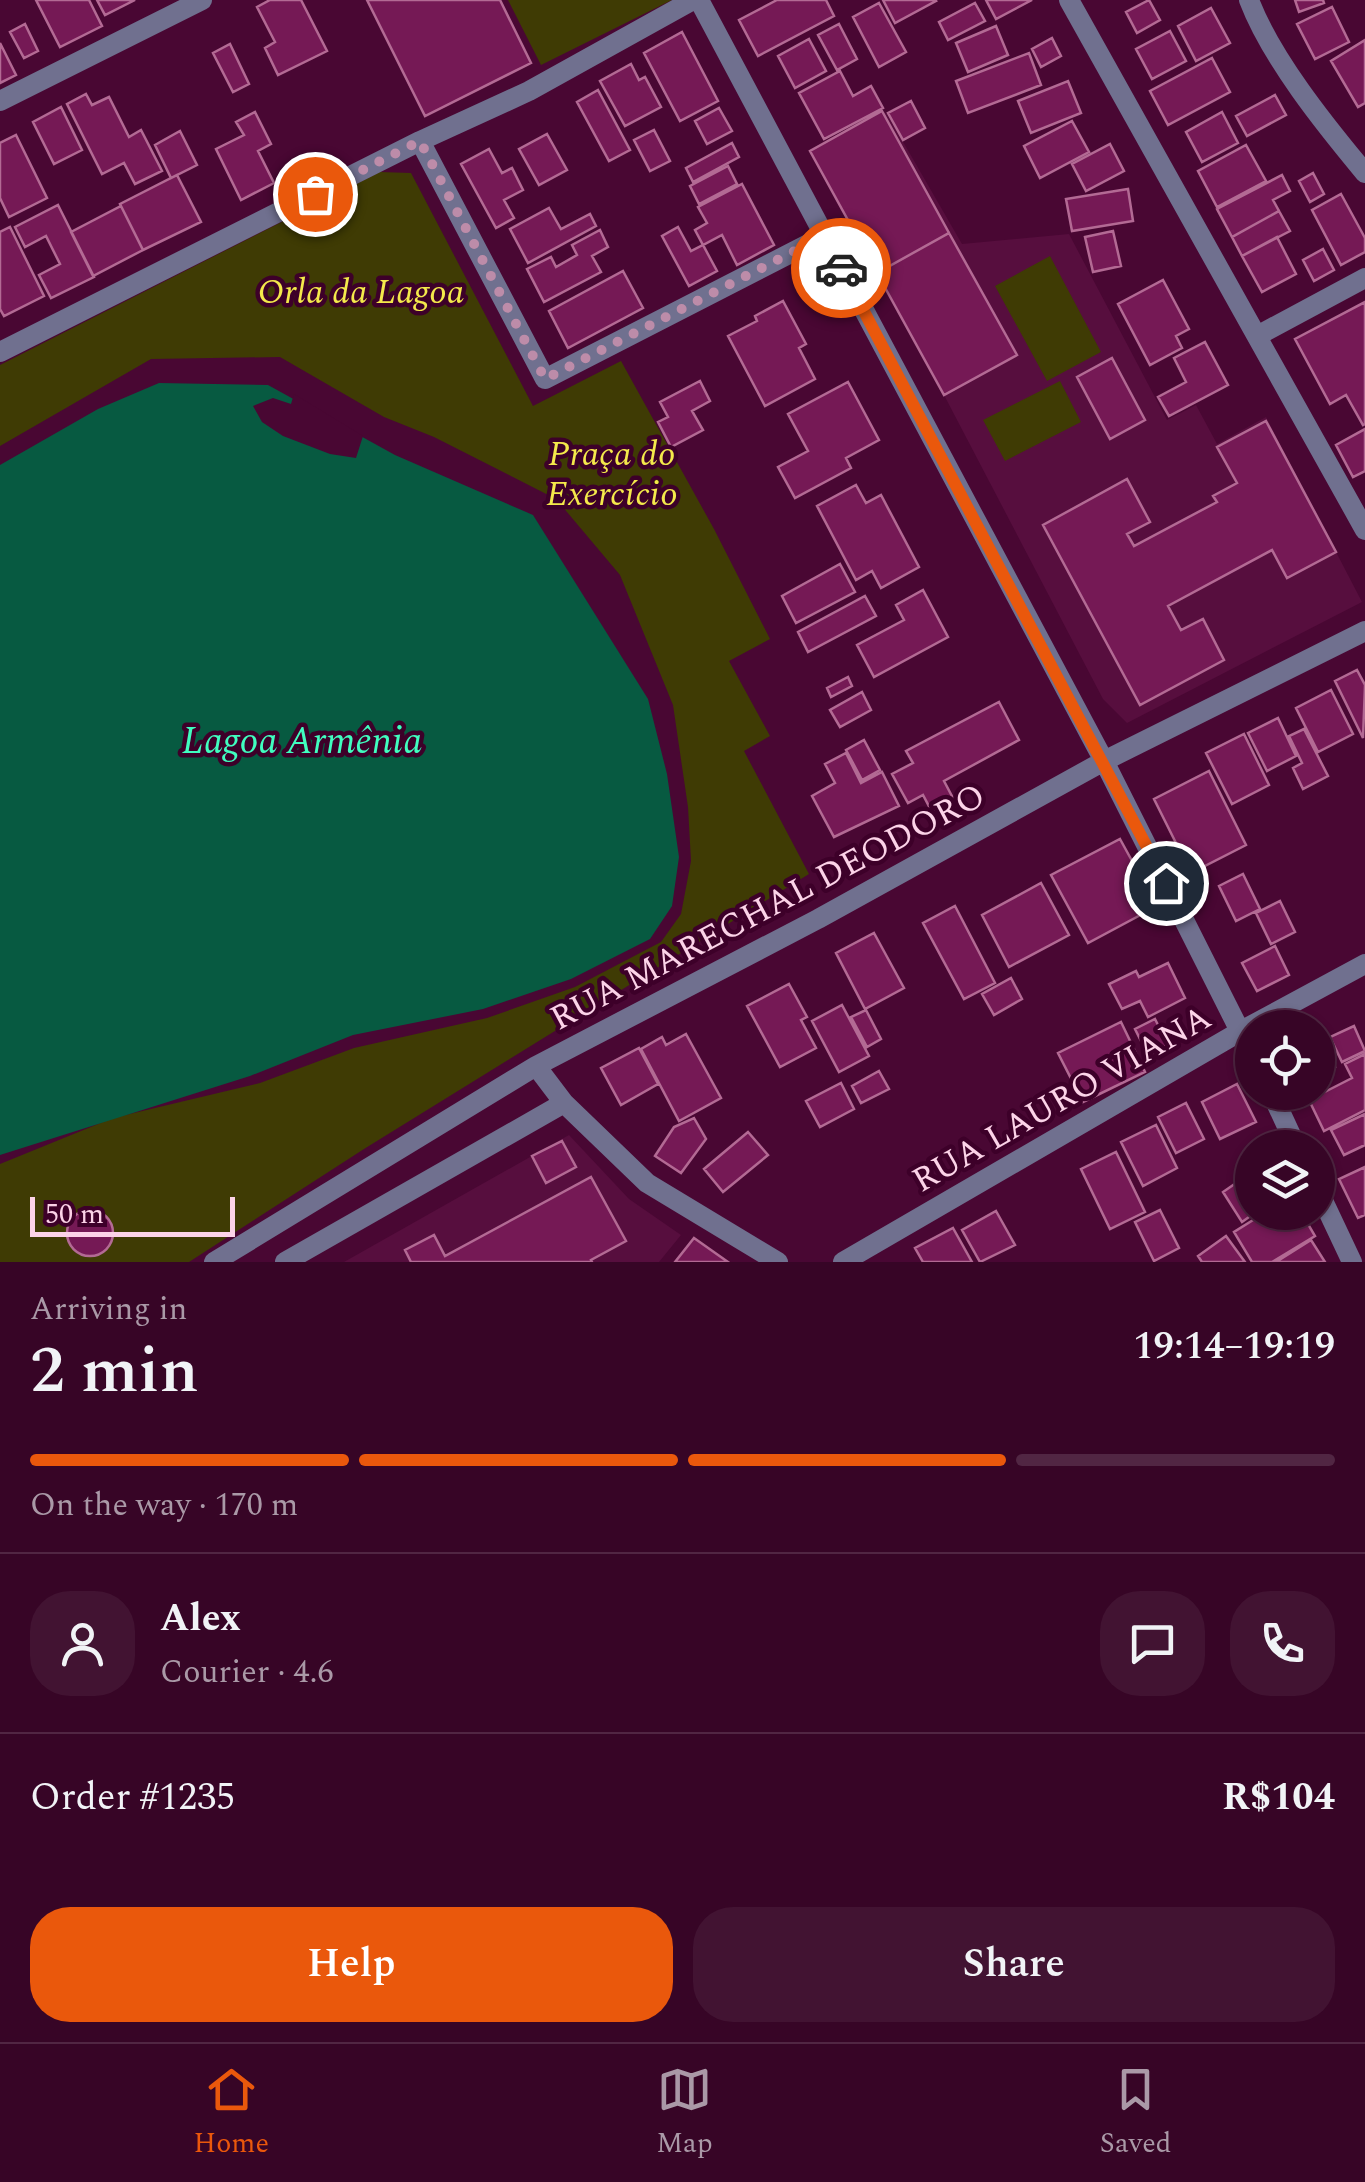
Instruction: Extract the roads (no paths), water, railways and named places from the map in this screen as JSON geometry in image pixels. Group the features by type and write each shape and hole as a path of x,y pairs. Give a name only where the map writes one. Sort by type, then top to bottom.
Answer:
{"street":[{"path":"0,101 202,0"},
{"path":"0,352 420,141 528,91 696,0 1104,761 1235,1019"},
{"path":"1069,0 1365,530"},
{"path":"1249,0 1257,22 1328,128 1365,173"},
{"path":"420,141 545,379 824,236"},
{"path":"1257,336 1365,278"},
{"name":"RUA MARECHAL DEODORO","path":"214,1262 536,1066 818,919 1104,761 1365,631"},
{"name":"RUA LAURO VIANA","path":"1280,1010 1365,964"},
{"name":"RUA LAURO VIANA","path":"842,1262 1235,1034"},
{"path":"536,1066 564,1102 647,1182 778,1262"},
{"path":"285,1262 564,1102"},
{"path":"287,1218 306,1250"},
{"path":"1335,1226 1352,1262"}],"water":[{"name":"Lagoa Armênia","path":"159,383 268,385 395,455 533,515 648,699 667,774 679,857 672,906 650,939 571,979 483,1009 353,1035 250,1076 0,1155 0,465 98,409"}],"park label":[{"name":"Orla da Lagoa","path":"361,291"},
{"name":"Praça do Exercício","path":"612,473"}]}
